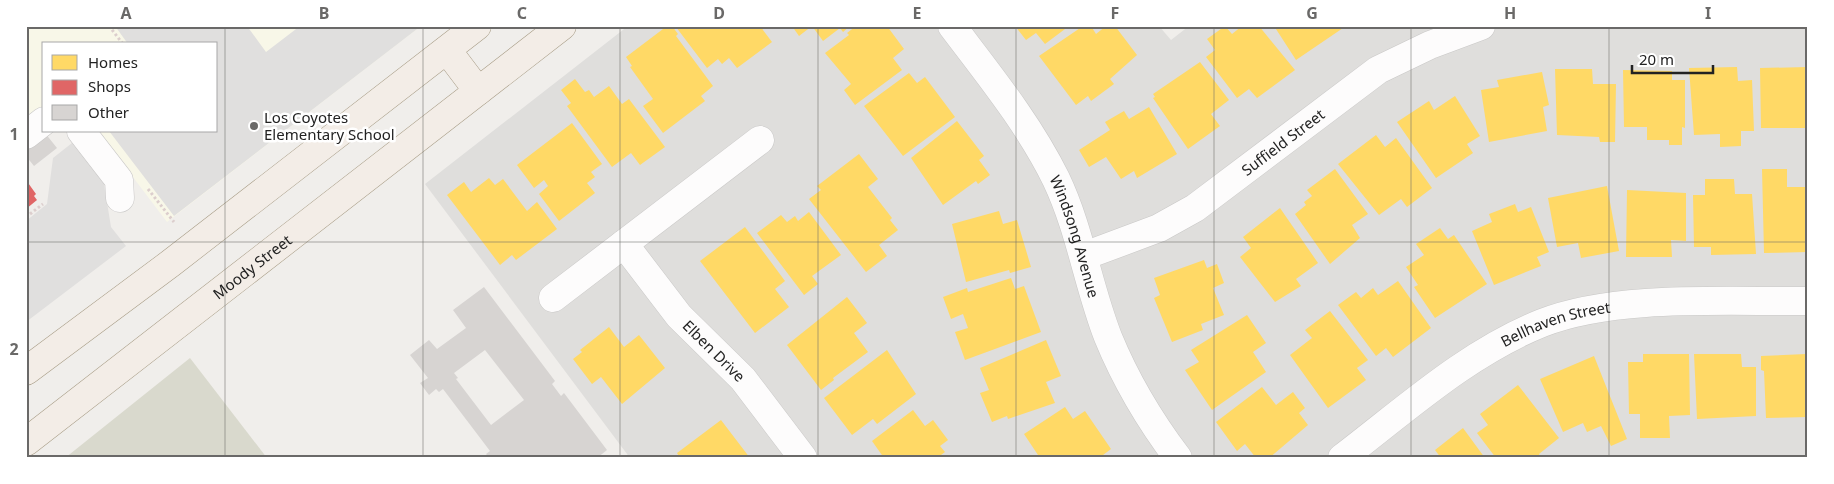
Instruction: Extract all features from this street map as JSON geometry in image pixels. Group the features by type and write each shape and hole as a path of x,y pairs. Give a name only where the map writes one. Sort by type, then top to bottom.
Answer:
{"main road":[{"path":"26,371 171,263 477,26"},
{"name":"Moody Street","path":"26,442 370,177 562,26"},
{"path":"447,50 478,91"}],"street":[{"name":"Windsong Avenue","path":"952,26 1027,129 1056,180 1084,256 1108,336 1131,387 1178,458"},
{"name":"Suffield Street","path":"1084,256 1159,228 1195,208 1378,70 1430,45 1481,26"},
{"path":"26,135 42,123"},
{"path":"81,132 119,180 120,198"},
{"path":"553,298 760,140"},
{"name":"Elben Drive","path":"624,244 679,316 743,379 803,458"},
{"name":"Bellhaven Street","path":"1342,458 1482,352 1543,322 1603,307 1666,302 1808,301"}],"path":[{"path":"109,26 121,42"},
{"path":"26,217 43,204"}],"shaded area":[{"name":"Los Coyotes Elementary School","path":"26,26 421,26 167,222 99,132 218,132 218,42 42,42 42,109 26,121"},
{"name":"Los Coyotes Elementary School","path":"115,26 247,26 266,52 300,26 421,26 174,216 110,132 218,132 218,42 127,42"},
{"path":"628,26 1159,26 1171,40 1189,26 1808,26 1808,458 630,458 425,184"},
{"path":"72,143 104,184 111,227 126,246 26,322 26,221 47,204 53,158"},
{"path":"190,358 267,458 65,458"}],"building: Homes":[{"path":"667,26 672,26 678,34 676,36 713,86 701,96 705,101 663,133 643,106 653,99 630,67 632,66 626,57"},
{"path":"760,26 772,42 737,68 729,58 722,64 718,59 707,68 676,27"},
{"path":"792,26 812,26 799,36"},
{"path":"812,26 850,26 843,32 840,28 823,41"},
{"path":"856,26 887,26 904,49 893,58 902,70 855,105 844,90 851,84 825,53 849,35 847,33"},
{"path":"1015,26 1069,26 1045,44 1036,33 1026,40"},
{"path":"1083,26 1091,26 1096,34 1106,26 1115,26 1137,55 1110,79 1114,84 1091,101 1088,96 1076,105 1039,56"},
{"path":"1225,26 1232,34 1242,26 1259,26 1295,70 1257,98 1249,89 1237,98 1206,57 1215,50 1207,39"},
{"path":"1274,26 1346,26 1296,60"},
{"path":"1200,62 1229,100 1211,114 1220,126 1188,149 1153,98 1155,97 1153,94"},
{"path":"1737,67 1738,81 1752,80 1754,131 1741,131 1741,146 1720,147 1720,134 1694,135 1689,68"},
{"path":"1808,67 1808,128 1761,128 1760,68"},
{"path":"1555,69 1592,69 1593,84 1616,84 1615,142 1600,142 1599,137 1557,135"},
{"path":"1623,70 1672,71 1672,80 1685,80 1685,128 1682,127 1682,145 1669,145 1669,140 1647,140 1647,127 1624,127"},
{"path":"1542,72 1549,105 1543,107 1547,131 1489,142 1481,90 1499,87 1497,80"},
{"path":"909,73 917,83 925,77 955,117 903,156 864,106"},
{"path":"575,79 585,92 589,90 594,97 609,86 622,104 629,99 665,147 640,165 631,153 612,167 567,106 571,103 561,90"},
{"path":"1455,96 1480,136 1467,144 1473,153 1436,178 1397,122 1429,101 1434,110"},
{"path":"1149,107 1177,154 1137,178 1134,171 1121,179 1106,157 1089,167 1079,150 1110,130 1105,122 1124,111 1129,119"},
{"path":"957,121 984,156 979,160 990,175 978,184 976,181 943,205 911,158"},
{"path":"572,123 602,164 591,172 595,177 587,183 595,193 559,221 539,194 548,186 544,180 534,188 517,165"},
{"path":"1376,135 1385,147 1396,138 1432,188 1407,207 1401,199 1379,215 1338,164"},
{"path":"859,154 878,179 868,187 892,218 890,220 898,230 879,245 887,256 866,272 809,199 821,190 817,186"},
{"path":"1335,169 1368,214 1352,225 1360,238 1330,264 1295,214 1306,205 1304,202 1312,196 1307,190"},
{"path":"1762,169 1787,169 1787,187 1805,187 1805,197 1808,196 1808,252 1764,253"},
{"path":"489,178 495,185 503,179 527,211 537,202 557,229 516,260 512,255 500,265 447,195 464,182 471,192"},
{"path":"1705,179 1734,179 1735,194 1752,194 1756,254 1711,255 1711,247 1694,247 1693,195 1705,195"},
{"path":"1607,186 1619,251 1581,258 1578,243 1557,247 1548,198"},
{"path":"1627,190 1686,193 1686,241 1671,240 1672,257 1626,257"},
{"path":"1515,204 1518,212 1531,207 1549,252 1537,257 1541,266 1494,285 1472,231 1492,222 1489,214"},
{"path":"1280,208 1318,263 1296,279 1301,286 1275,302 1240,257 1251,248 1243,237"},
{"path":"999,211 1003,224 1017,220 1031,267 1010,273 1009,270 966,282 952,224"},
{"path":"809,212 841,255 812,276 818,284 804,295 757,233 781,215 787,222 795,216 798,221"},
{"path":"745,227 785,281 775,289 789,307 755,333 700,261"},
{"path":"1440,228 1448,239 1454,235 1487,284 1435,318 1414,287 1418,285 1406,267 1424,255 1416,244"},
{"path":"1204,260 1207,268 1217,264 1224,283 1213,288 1224,315 1201,324 1203,330 1172,342 1154,298 1160,295 1154,278"},
{"path":"1011,278 1015,289 1024,286 1041,332 965,360 955,332 968,328 963,314 951,319 943,297 967,288 968,292"},
{"path":"1398,281 1431,328 1393,357 1386,348 1376,356 1338,305 1356,292 1361,298 1373,288 1378,295"},
{"path":"847,297 867,323 854,333 868,352 833,378 834,380 821,390 787,345"},
{"path":"1330,311 1368,360 1357,368 1366,380 1328,408 1290,355 1312,338 1305,330"},
{"path":"1247,315 1266,343 1253,352 1266,372 1212,410 1185,370 1199,362 1191,350"},
{"path":"609,327 624,347 639,335 665,368 622,404 601,377 592,384 573,359 582,352 580,350"},
{"path":"1046,340 1061,376 1046,382 1055,403 1008,419 1007,416 992,422 980,393 989,390 980,368"},
{"path":"887,350 916,394 877,424 873,419 852,435 824,398"},
{"path":"1643,354 1689,354 1690,415 1669,416 1670,438 1640,438 1640,414 1629,414 1628,362 1643,362"},
{"path":"1694,354 1741,354 1742,367 1756,367 1756,416 1697,419"},
{"path":"1806,354 1808,417 1766,418 1764,371 1761,370 1761,356"},
{"path":"1594,356 1627,439 1611,446 1601,426 1587,432 1583,423 1563,432 1540,379"},
{"path":"1518,385 1559,438 1539,454 1541,458 1496,458 1477,433 1488,425 1480,414"},
{"path":"1262,387 1276,405 1293,392 1305,408 1299,413 1308,425 1269,458 1256,458 1245,444 1237,451 1216,422"},
{"path":"1065,407 1073,419 1085,411 1111,449 1099,458 1040,458 1024,434"},
{"path":"913,410 925,426 933,420 948,440 940,446 945,452 937,458 884,458 872,441"},
{"path":"721,420 750,458 680,458 677,453"},
{"path":"1463,428 1485,458 1441,458 1435,450"}],"building: Shops":[{"path":"26,180 36,194 34,196 37,200 26,209"}],"building: Other":[{"path":"45,133 57,148 34,166 26,156 26,148"},
{"path":"484,287 555,381 552,384 561,396 564,393 607,450 597,458 489,458 486,454 490,451 443,389 439,392 436,389 429,395 420,383 428,378 410,355 429,340 437,349 466,328 453,310","holes":["485,350 524,400 491,425 456,379 458,378 454,373"]}],"place":[{"name":"Los Coyotes Elementary School","path":"254,126"}]}
